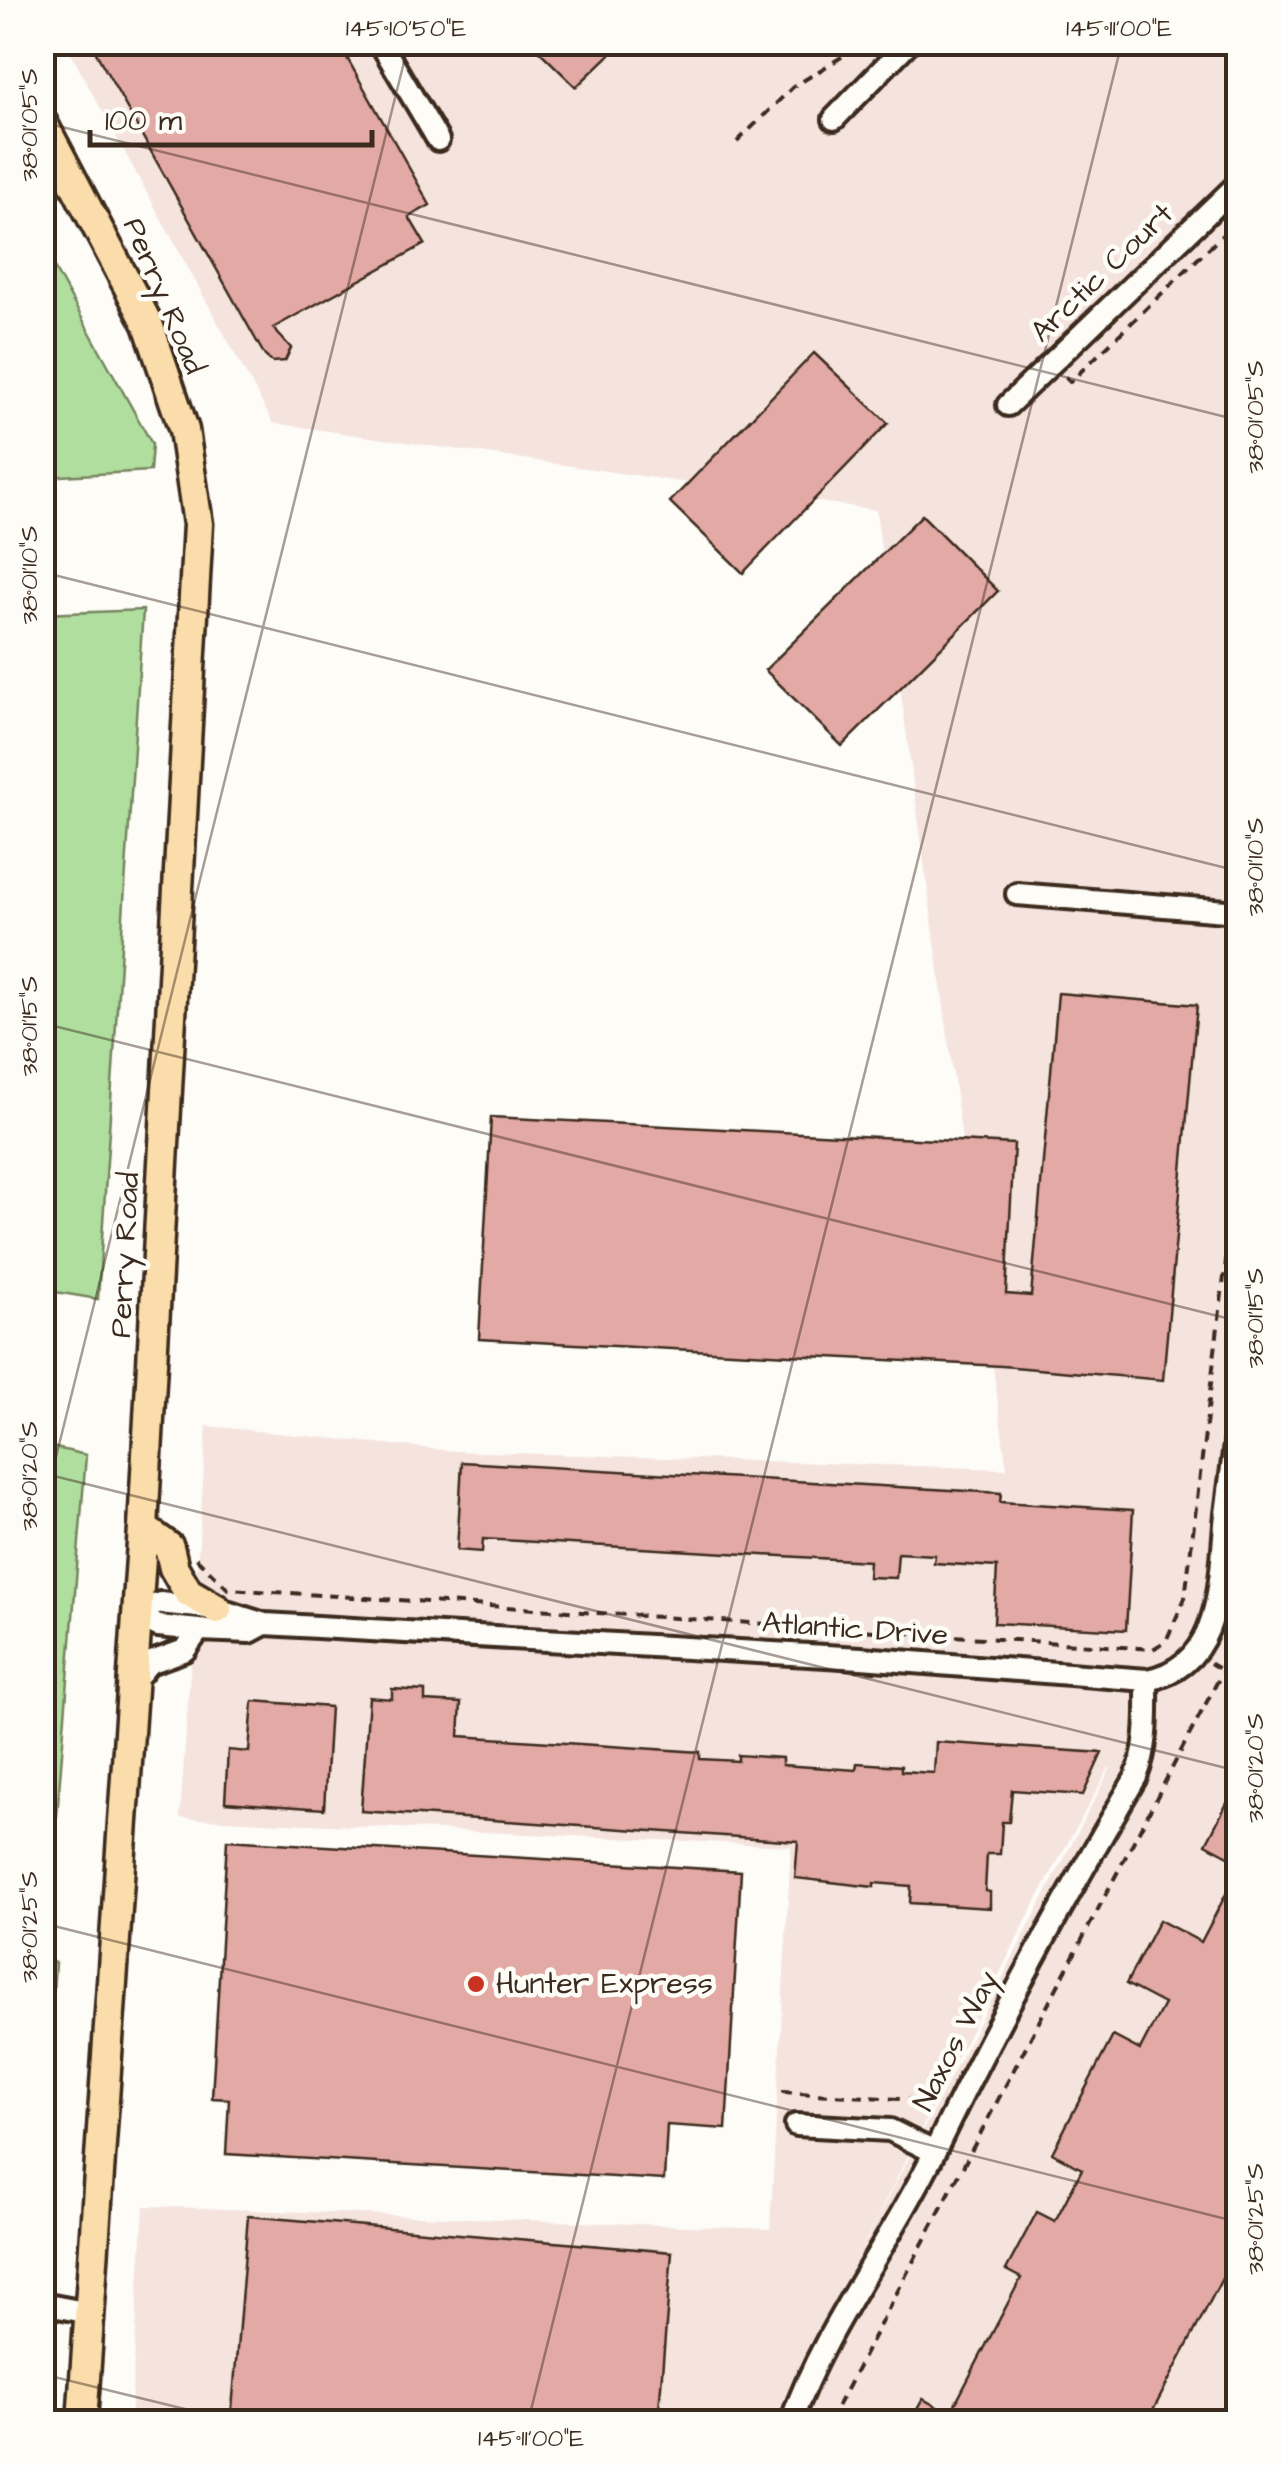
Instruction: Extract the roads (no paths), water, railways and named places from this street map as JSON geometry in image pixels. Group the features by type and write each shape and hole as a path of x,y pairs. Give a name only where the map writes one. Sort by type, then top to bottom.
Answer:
{"main road":[{"name":"Perry Road","path":"42,122 148,324 184,430 198,524 143,1528 82,2422"},
{"path":"143,1528 169,1547 174,1568 208,1620"}],"street":[{"path":"380,42 438,140"},
{"path":"834,119 908,42"},
{"name":"Arctic Court","path":"1008,405 1238,184"},
{"path":"1018,894 1238,912"},
{"path":"1146,1680 1163,1677 1186,1663 1215,1613 1238,1421"},
{"name":"Atlantic Drive","path":"135,1612 160,1602 208,1620 862,1658 1146,1680"},
{"path":"130,1686 149,1662 185,1650 208,1620"},
{"name":"Naxos Way","path":"791,2422 807,2381 934,2152 1058,1910 1136,1777 1144,1757 1146,1680"},
{"path":"796,2125 890,2130 934,2152"},
{"path":"42,2304 90,2313"}],"place":[{"name":"Hunter Express","path":"476,1984"}]}
